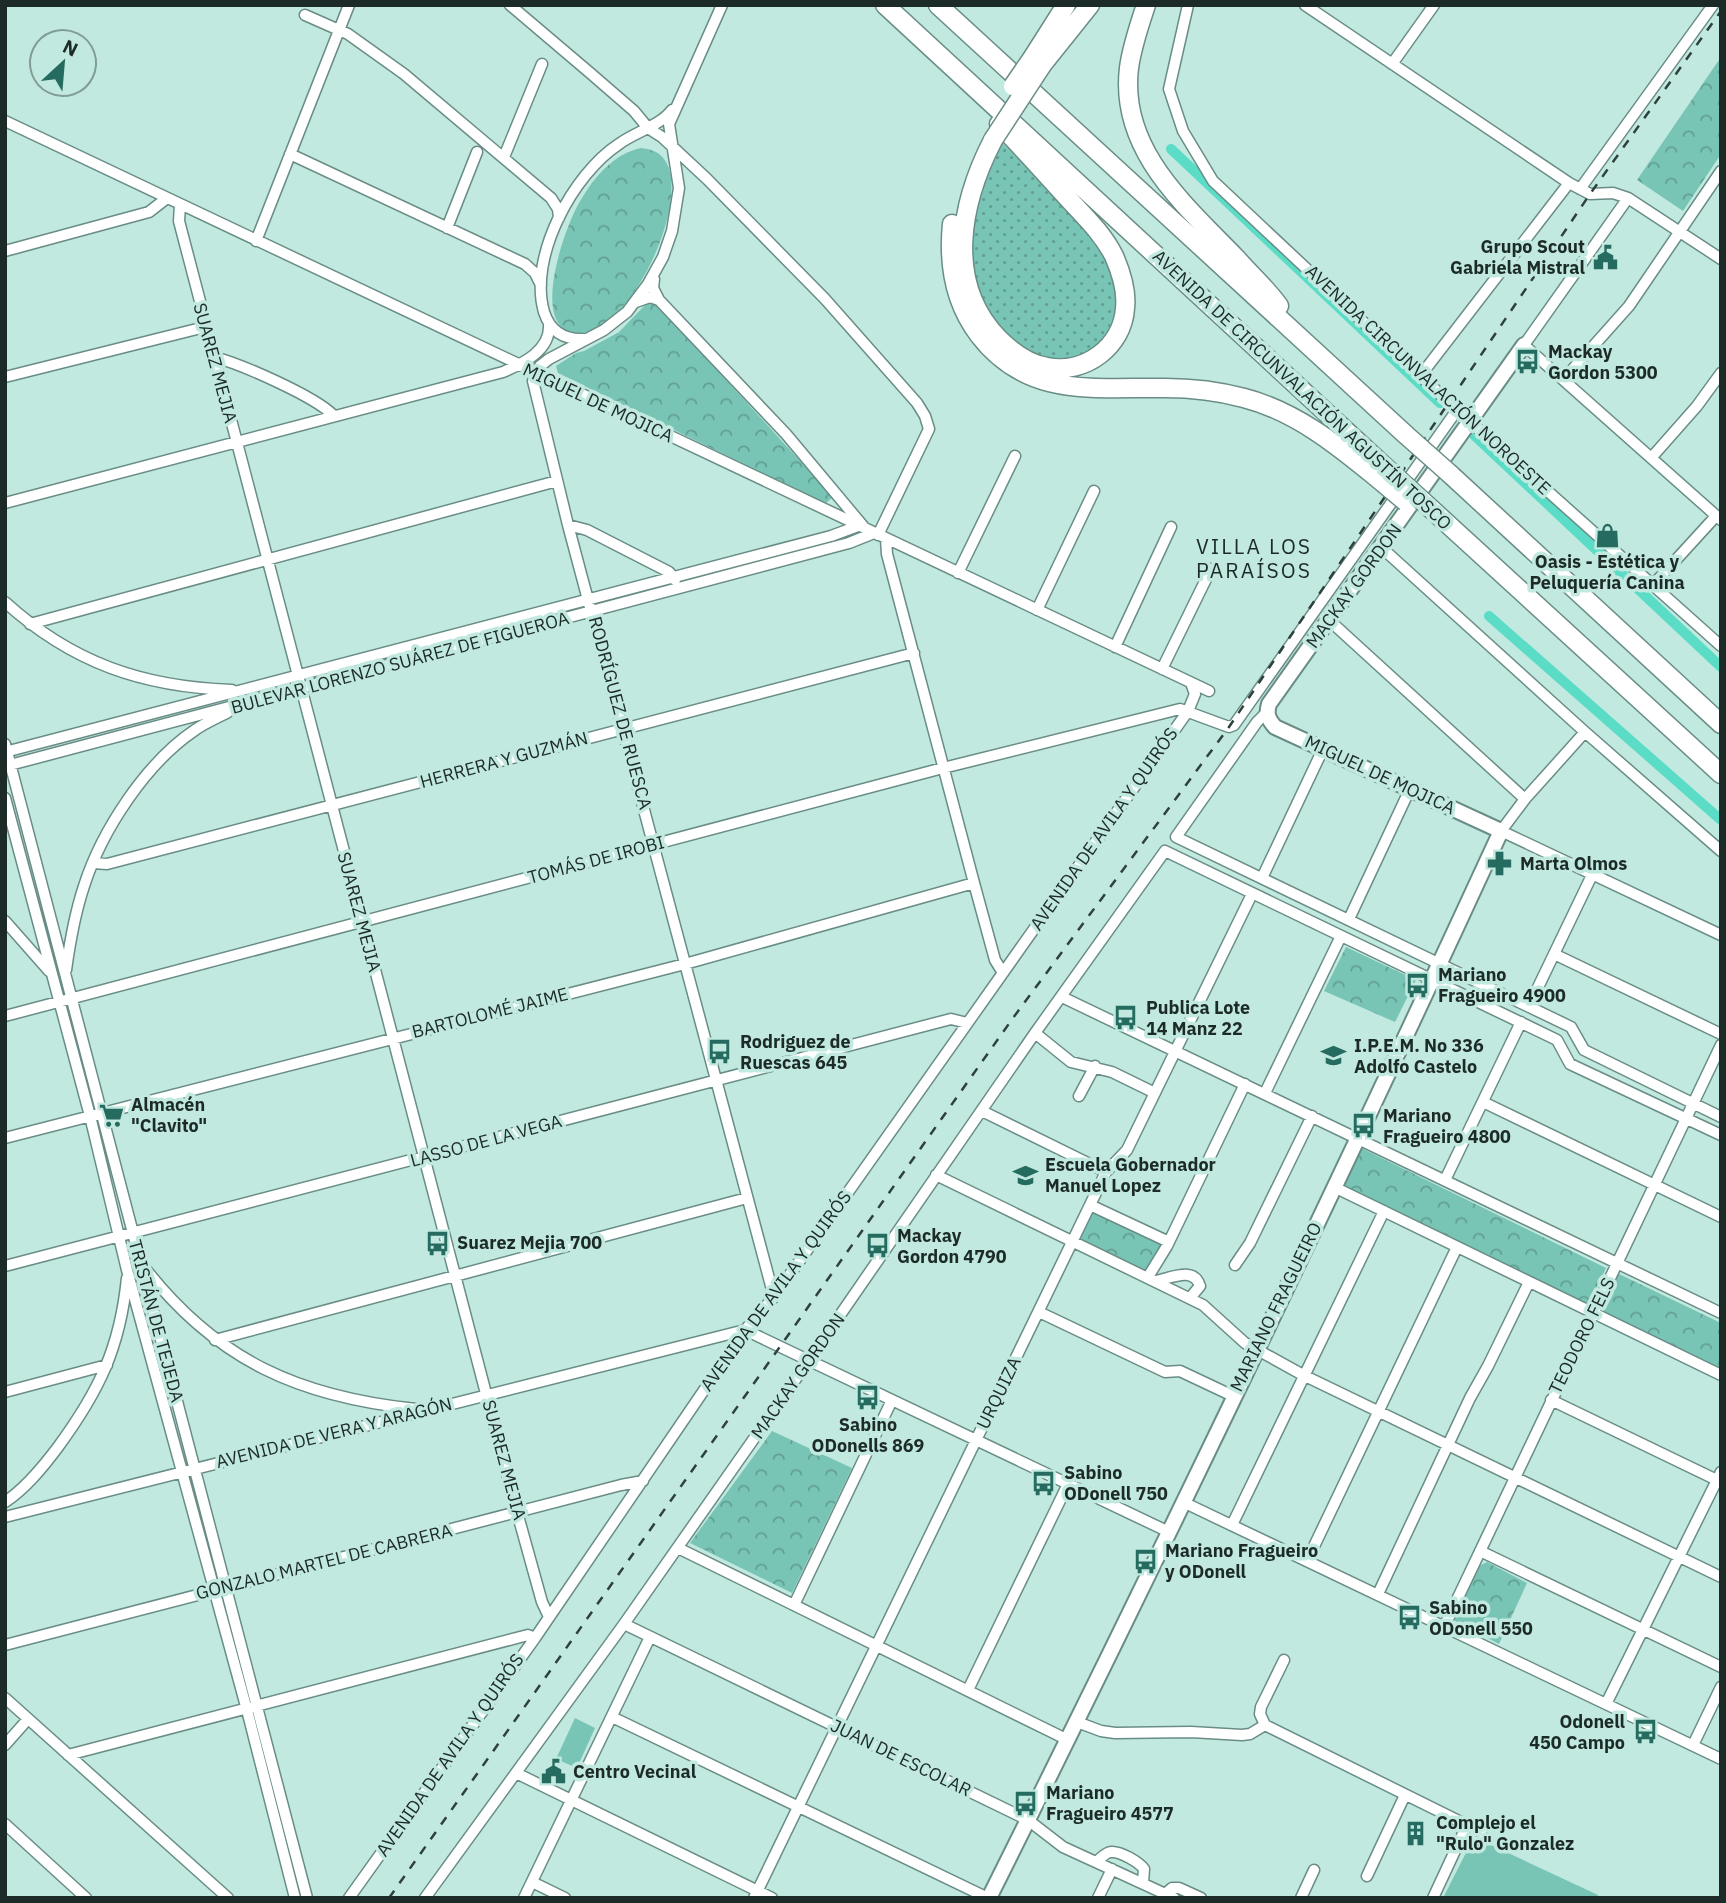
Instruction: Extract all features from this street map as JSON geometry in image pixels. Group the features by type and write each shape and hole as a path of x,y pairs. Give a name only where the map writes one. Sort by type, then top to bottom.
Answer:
{"highway":[{"name":"AVENIDA DE CIRCUNVALACIÓN AGUSTÍN TOSCO","path":"885,5 1380,472 1556,623 1721,774"},
{"name":"AVENIDA DE CIRCUNVALACIÓN AGUSTÍN TOSCO","path":"939,5 1721,723"},
{"path":"1066,5 1037,61 989,136 959,193 953,221 951,265 956,292 966,316 993,351 1018,369 1056,385 1083,388 1187,388 1228,394 1291,416 1380,472"},
{"path":"1037,61 1090,5"},
{"path":"1146,5 1135,40 1128,81 1130,112 1139,141 1167,186 1273,298 1303,341"},
{"path":"962,75 979,105 1094,227 1114,258 1125,293 1121,327 1110,346 1081,365 1056,369 1045,367 1013,351 987,325 971,296 964,267 964,227 971,191 989,136"}],"main road":[{"name":"MACKAY GORDON","path":"1262,716 1524,345"},
{"name":"MIGUEL DE MOJICA","path":"1262,716 1275,727 1502,831"},
{"name":"MARIANO FRAGUEIRO","path":"989,1898 1169,1532 1502,831"}],"street":[{"path":"256,241 349,5"},
{"path":"510,5 634,111 648,128 662,137 707,179 825,299 917,404 925,416 929,429 927,435 872,532"},
{"path":"535,373 549,359 604,330 636,302 654,274 670,238 679,187 668,124 722,5"},
{"name":"AVENIDA CIRCUNVALACIÓN NOROESTE","path":"1188,5 1169,89 1183,131 1213,181 1457,410 1721,646"},
{"path":"1304,5 1569,183 1590,194 1613,193 1628,198 1721,259"},
{"path":"1392,64 1434,5"},
{"path":"1580,188 1713,5"},
{"path":"305,15 339,29 404,74 551,198 558,209 559,218"},
{"path":"504,157 542,64"},
{"path":"5,503 494,374 517,365 542,349 549,336 542,287 547,251 559,218 573,193 602,157 667,116 675,107"},
{"path":"630,137 637,124 634,111"},
{"name":"MIGUEL DE MOJICA","path":"5,121 1209,691"},
{"path":"447,228 477,152"},
{"path":"290,154 525,264 535,273 542,287"},
{"path":"1564,379 1629,306 1721,171"},
{"path":"679,187 695,175 707,179"},
{"path":"1421,375 1569,183"},
{"path":"551,198 566,199 573,193"},
{"path":"5,251 149,212 167,198"},
{"name":"MACKAY GORDON","path":"1524,345 1628,198"},
{"name":"SUAREZ MEJIA","path":"180,205 179,221 205,327 303,688 517,1512 542,1602 549,1617"},
{"path":"525,264 537,264 547,251"},
{"path":"654,274 653,288 659,300 786,434 872,532 887,554 995,960 1003,972"},
{"path":"636,302 650,297 659,300"},
{"path":"549,324 564,337 586,339"},
{"path":"5,377 205,327"},
{"path":"1524,345 1718,518 1653,585"},
{"path":"214,357 234,363 317,402 333,415"},
{"name":"RODRÍGUEZ DE RUESCA","path":"535,373 533,387 568,525 774,1297"},
{"path":"1652,457 1698,406 1721,373"},
{"path":"1188,711 1228,727 1234,725 1457,410"},
{"path":"958,573 1015,456"},
{"path":"30,624 557,481"},
{"path":"1037,610 1094,491"},
{"path":"568,525 587,530 674,576 678,589"},
{"path":"1115,647 1171,527"},
{"name":"BULEVAR LORENZO SUÁREZ DE FIGUEROA","path":"6,749 299,676 831,536 872,532"},
{"name":"BULEVAR LORENZO SUÁREZ DE FIGUEROA","path":"8,766 849,543 872,532"},
{"path":"1382,548 1721,851"},
{"path":"1163,669 1211,569"},
{"path":"5,602 30,624 71,651 133,677 184,687 243,690"},
{"path":"1329,620 1525,799"},
{"name":"HERRERA Y GUZMÁN","path":"93,863 107,864 914,653"},
{"name":"AVENIDA DE AVILA Y QUIRÓS","path":"349,1898 535,1638 745,1329 774,1297 1188,711 1194,699 1191,683"},
{"path":"65,974 77,908 93,863 116,817 160,762 195,730 244,704"},
{"name":"TOMÁS DE IROBI","path":"5,1016 943,768 1180,709 1188,711"},
{"path":"1243,712 1262,716"},
{"name":"MACKAY GORDON","path":"1262,716 1176,837 1262,878"},
{"name":"MARIANO FRAGUEIRO","path":"1502,831 1525,799 1585,732"},
{"name":"TRISTÁN DE TEJEDA","path":"6,749 8,766 142,1264 307,1898"},
{"path":"1323,749 1262,878 1571,1027 1584,1050 1721,1117"},
{"path":"1349,919 1410,789"},
{"name":"TRISTÁN DE TEJEDA","path":"5,798 90,1116 127,1270 247,1710 295,1898"},
{"path":"1502,831 1721,935"},
{"name":"MACKAY GORDON","path":"425,1898 678,1548 1035,1033 1165,851 1252,894"},
{"path":"1529,1006 1593,873"},
{"name":"BARTOLOMÉ JAIME","path":"5,1138 685,964 974,883"},
{"path":"1252,894 1557,1040 1570,1064 1721,1135"},
{"name":"URQUIZA","path":"756,1894 1106,1172 1127,1150 1252,894"},
{"path":"5,921 51,974"},
{"path":"1265,1093 1341,936"},
{"path":"1554,954 1721,1034"},
{"path":"1062,997 1721,1313"},
{"name":"LASSO DE LA VEGA","path":"5,1266 951,1019 967,1023"},
{"path":"1445,1180 1521,1023"},
{"path":"1035,1033 1071,1062 1095,1066 1155,1093"},
{"name":"TEODORO FELS","path":"1444,1627 1721,1045"},
{"path":"1080,1096 1095,1066"},
{"path":"1152,1279 1245,1084"},
{"path":"1483,1102 1721,1217"},
{"path":"982,1111 1106,1172"},
{"path":"1235,1265 1250,1243 1312,1116"},
{"path":"936,1175 1203,1305 1255,1350 1303,1375 1721,1577"},
{"path":"1334,1187 1721,1375"},
{"path":"215,1340 747,1198"},
{"path":"1090,1205 1168,1242"},
{"path":"1232,1525 1384,1211"},
{"path":"1307,1561 1457,1247"},
{"path":"142,1264 166,1295 215,1340 260,1367 331,1396 356,1402 424,1410"},
{"path":"5,1502 16,1495 51,1457 93,1396 121,1324 127,1270"},
{"path":"1152,1279 1187,1274 1193,1276 1199,1280 1200,1286 1190,1298"},
{"path":"1378,1594 1529,1282"},
{"path":"1038,1312 1166,1372 1180,1371 1233,1396"},
{"path":"745,1329 1169,1532"},
{"name":"AVENIDA DE VERA Y ARAGÓN","path":"5,1517 745,1329"},
{"path":"5,1392 107,1364"},
{"path":"794,1605 892,1400"},
{"path":"1551,1400 1719,1478 1677,1556 1606,1704"},
{"name":"GONZALO MARTEL DE CABRERA","path":"5,1646 214,1589 643,1481"},
{"path":"968,1690 1068,1484"},
{"path":"1183,1502 1721,1759"},
{"path":"678,1548 1068,1740"},
{"path":"1479,1551 1721,1667"},
{"name":"JUAN DE ESCOLAR","path":"624,1624 1028,1820 1063,1847 1170,1896"},
{"path":"68,1755 528,1635 535,1638"},
{"path":"524,1898 650,1637"},
{"path":"1284,1660 1261,1707 1260,1714 1265,1725 1481,1832"},
{"path":"1693,1745 1721,1687"},
{"path":"5,1698 228,1898"},
{"path":"612,1717 989,1898"},
{"path":"5,1745 28,1719"},
{"path":"1077,1722 1115,1733 1191,1732 1242,1735 1250,1734 1265,1725"},
{"path":"516,1773 756,1894 772,1898"},
{"path":"1367,1876 1405,1795"},
{"path":"5,1824 86,1898"},
{"path":"1433,1898 1467,1825"},
{"path":"1096,1863 1107,1853 1118,1854 1140,1864 1144,1869 1143,1883"},
{"path":"1098,1898 1112,1869"},
{"path":"1301,1898 1314,1870"},
{"path":"532,1882 565,1898"},
{"path":"1170,1896 1172,1888 1179,1888 1201,1898"}],"green space":[{"path":"1721,57 1721,154 1683,211 1637,180"},
{"path":"1000,141 1077,219 1091,236 1110,269 1115,287 1114,321 1108,336 1098,348 1085,356 1068,361 1048,361 1035,357 1002,331 982,302 972,270 972,215"},
{"path":"641,148 662,156 671,179 670,206 662,237 631,297 611,319 589,331 568,331 558,322 553,307 553,289 561,246 568,226 593,181 614,160"},
{"path":"649,301 655,302 833,497 825,504 558,373 556,366 619,332"},
{"path":"1346,947 1416,980 1395,1022 1324,991"},
{"path":"1361,1148 1606,1268 1588,1306 1343,1186"},
{"path":"1091,1211 1163,1245 1146,1271 1081,1241 1079,1234"},
{"path":"1617,1273 1721,1323 1721,1369 1604,1312 1603,1306"},
{"path":"772,1431 852,1468 792,1593 690,1543"},
{"path":"1487,1562 1527,1583 1499,1644 1454,1618 1479,1566"},
{"path":"575,1718 595,1728 577,1768 556,1759"},
{"path":"1474,1837 1598,1895 1597,1898 1443,1898"}],"waterway":[{"path":"1171,149 1440,403"},
{"path":"1474,435 1721,667"},
{"path":"1489,616 1721,820"}],"railway":[{"path":"389,1898 1013,1018 1229,727 1590,194 1721,11"}],"place":[{"name":"Grupo Scout Gabriela Mistral","path":"1605,257"},
{"name":"Mackay Gordon 5300","path":"1528,362"},
{"name":"Oasis - Estética y Peluquería Canina","path":"1607,535"},
{"name":"Marta Olmos","path":"1500,864"},
{"name":"Mariano Fragueiro 4900","path":"1418,985"},
{"name":"Publica Lote 14 Manz 22","path":"1126,1018"},
{"name":"Rodriguez de Ruescas 645","path":"720,1052"},
{"name":"I.P.E.M. No 336 Adolfo Castelo","path":"1334,1056"},
{"name":"Almacén \"Clavito\"","path":"111,1115"},
{"name":"Mariano Fragueiro 4800","path":"1363,1126"},
{"name":"Escuela Gobernador Manuel Lopez","path":"1025,1175"},
{"name":"Suarez Mejia 700","path":"437,1243"},
{"name":"Mackay Gordon 4790","path":"877,1246"},
{"name":"Sabino ODonells 869","path":"868,1398"},
{"name":"Sabino ODonell 750","path":"1044,1483"},
{"name":"Mariano Fragueiro y ODonell","path":"1145,1561"},
{"name":"Sabino ODonell 550","path":"1409,1618"},
{"name":"Odonell 450 Campo","path":"1645,1732"},
{"name":"Centro Vecinal","path":"553,1772"},
{"name":"Mariano Fragueiro 4577","path":"1026,1803"},
{"name":"Complejo el \"Rulo\" Gonzalez","path":"1416,1833"}],"district":[{"name":"VILLA LOS PARAÍSOS","path":"1254,559"}]}
